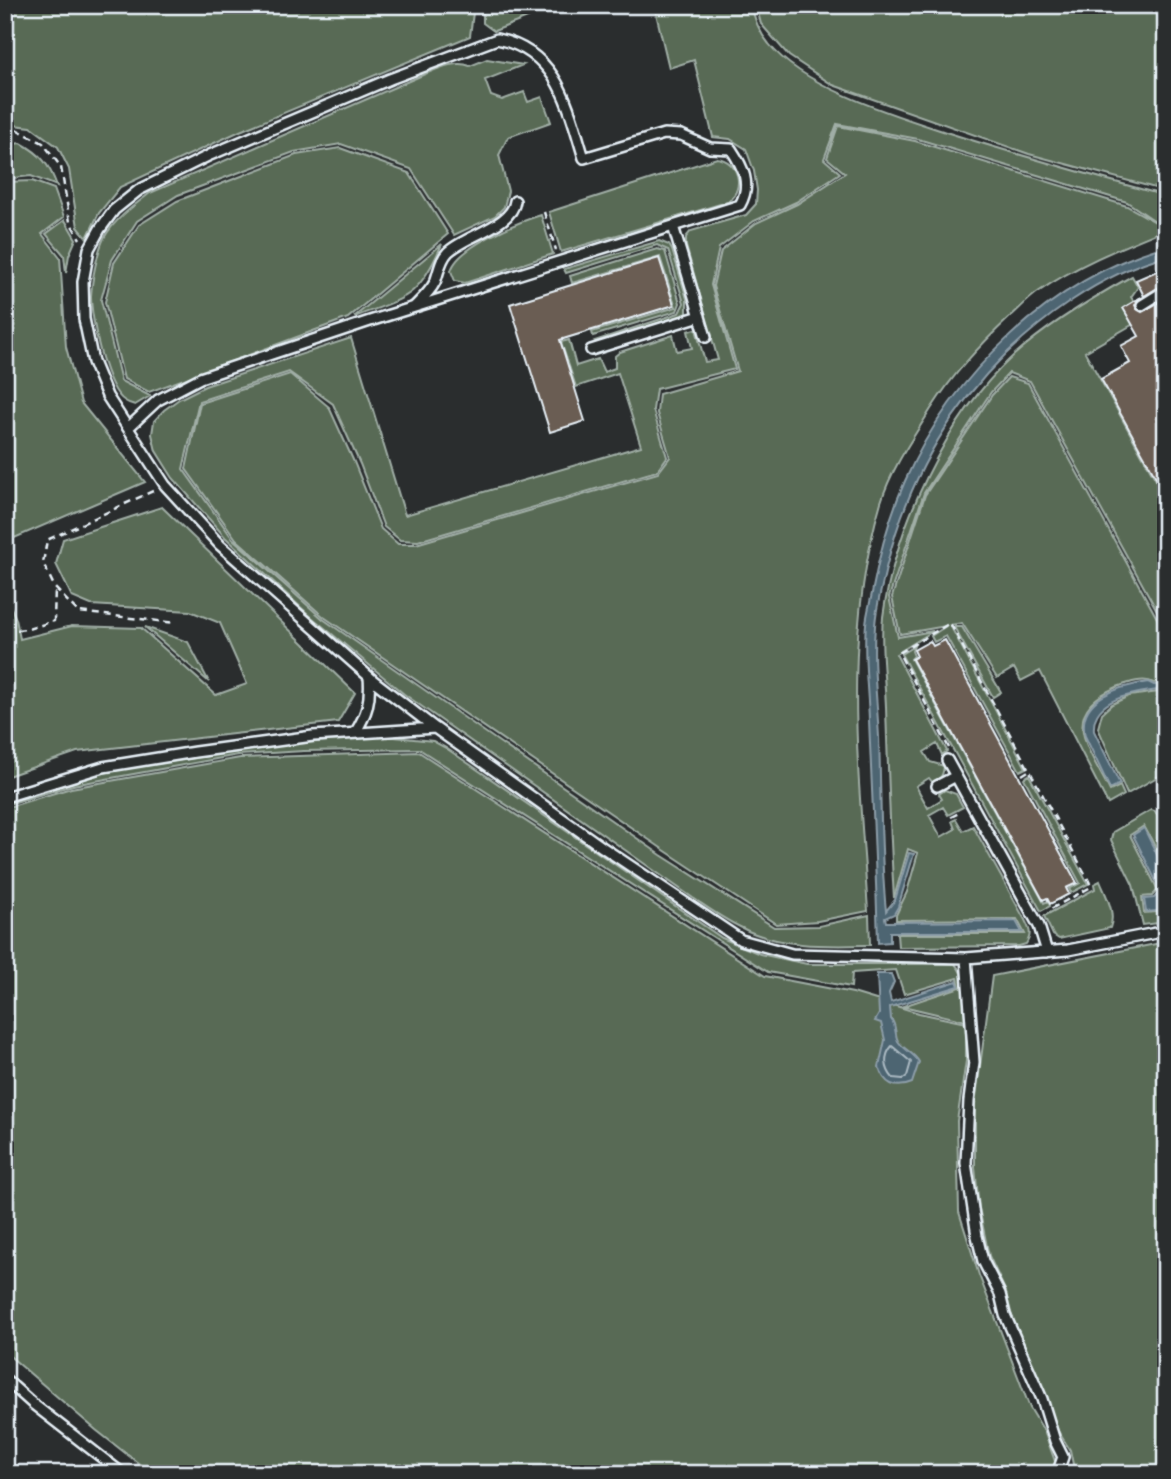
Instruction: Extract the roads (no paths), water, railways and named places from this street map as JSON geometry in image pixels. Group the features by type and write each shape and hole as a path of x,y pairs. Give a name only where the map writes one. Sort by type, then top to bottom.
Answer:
{"lane":[{"path":"128,428 158,400 200,378 740,205 747,193 739,162 731,149 710,148 681,135 664,134 584,158 564,96 552,72 533,52 497,39 390,79 210,155 139,190 114,210 89,249 83,282 84,319 93,362 107,396 165,485 220,545 369,677 602,847 741,940 792,954 966,958 1068,950 1166,931"},
{"path":"413,308 435,282 447,253 466,239 508,217 514,209 515,201"},
{"path":"673,226 706,337"},
{"path":"1142,304 1166,290"},
{"path":"591,350 700,316"},
{"path":"355,733 365,717 371,697 369,677"},
{"path":"5,797 103,767 208,750 313,736 436,728"},
{"path":"951,758 956,776 1035,918 1047,952"},
{"path":"937,786 956,776"},
{"path":"966,958 974,1062 966,1163 977,1236 983,1261 1000,1294 1005,1315 1042,1399 1063,1457 1057,1474"},
{"path":"5,1379 123,1474"}],"water":[{"path":"1166,246 1166,256 1128,269 1082,294 1037,326 1006,354 978,384 953,417 913,488 886,568 874,640 886,911 895,900 909,853 914,854 898,907 894,914 885,918 886,922 1016,921 1022,932 890,932 890,942 878,943 865,636 879,560 905,481 925,441 950,404 978,368 1010,335 1046,306 1084,281 1124,261"},
{"path":"1148,682 1154,685 1166,684 1166,689 1120,698 1100,710 1095,719 1094,731 1120,784 1110,789 1085,736 1087,712 1094,703 1113,691"},
{"path":"1144,828 1166,873 1166,903 1157,911 1146,912 1144,899 1154,898 1161,891 1133,835"},
{"path":"877,974 891,974 894,982 889,993 891,1002 957,981 959,986 890,1007 898,1041 919,1062 912,1083 906,1085 891,1084 884,1078 879,1067 885,1040 881,1023 875,1021 879,1014"}]}
